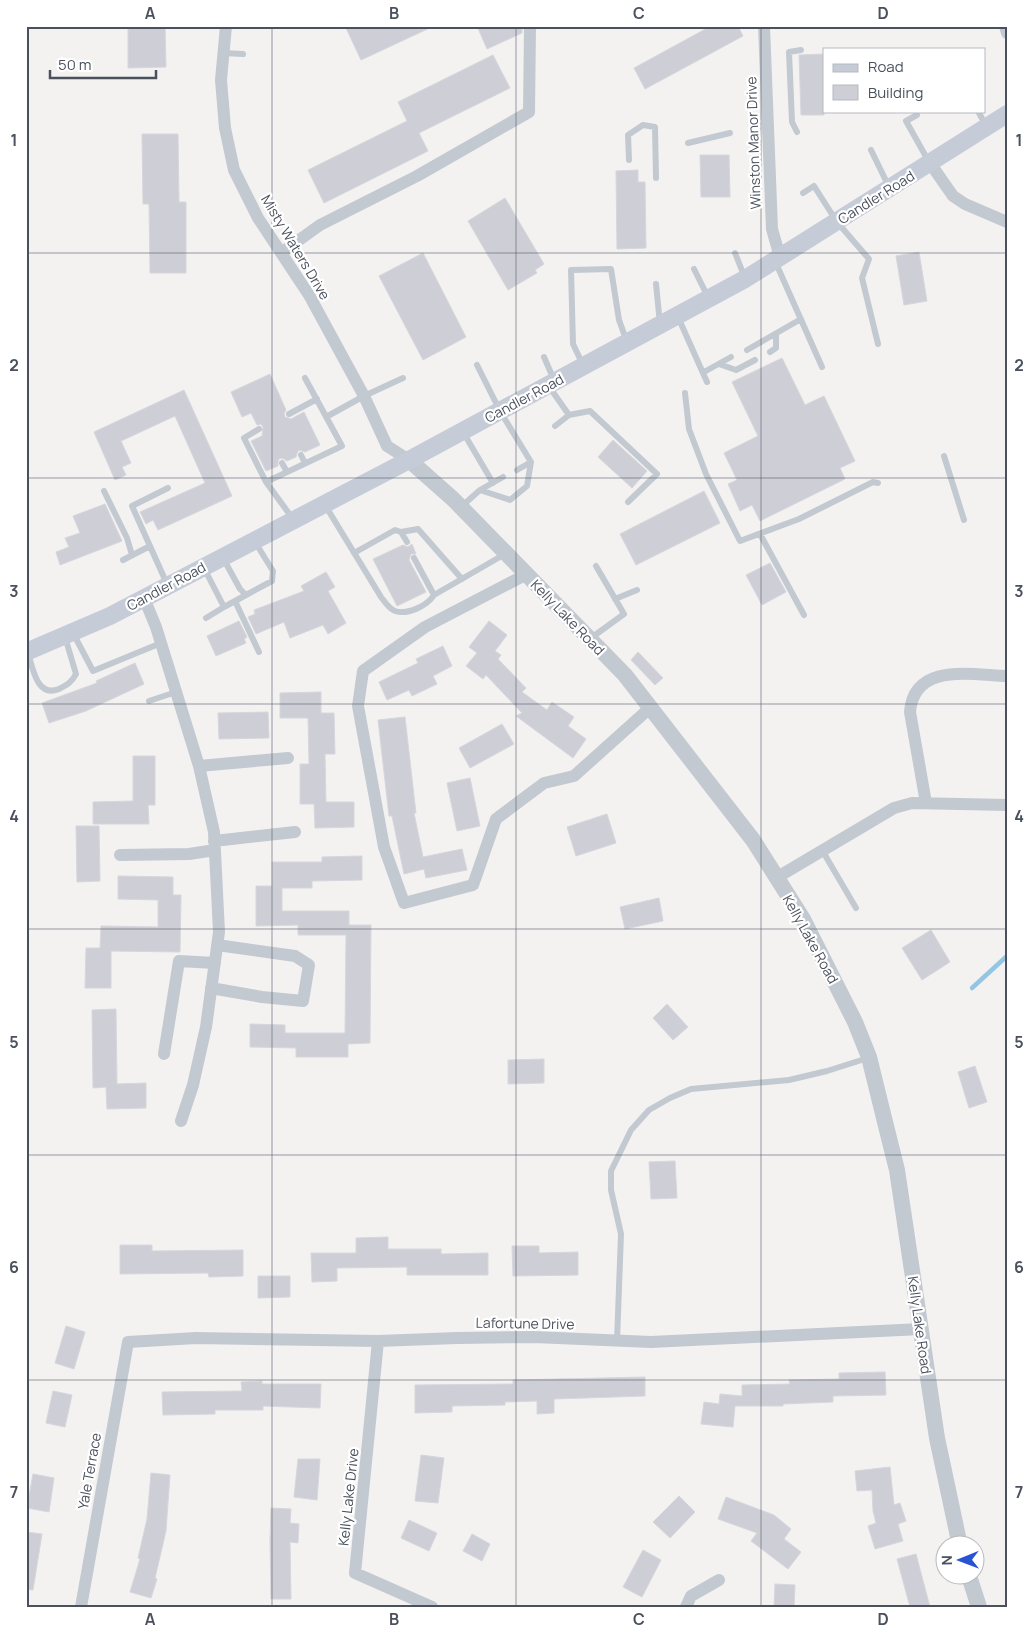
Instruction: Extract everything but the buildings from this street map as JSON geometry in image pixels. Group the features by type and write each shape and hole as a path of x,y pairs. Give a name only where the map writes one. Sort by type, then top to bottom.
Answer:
{"main road":[{"name":"Candler Road","path":"27,650 110,616 409,460 745,279 1007,114"}],"street":[{"name":"Misty Waters Drive","path":"226,26 221,80 225,128 234,170 258,218 308,295 364,396 387,446 409,460"},
{"path":"281,253 320,225 417,176 529,112 530,26"},
{"name":"Winston Manor Drive","path":"764,26 772,229 778,259"},
{"path":"930,163 954,196 965,204 1007,222"},
{"name":"Kelly Lake Road","path":"409,460 461,507 624,675 651,707 752,840 803,919 855,1022 868,1057 897,1170 937,1438 958,1536"},
{"path":"526,574 425,627 362,672 358,706 384,847 404,903 473,885 496,819 544,783 574,776 651,707"},
{"path":"144,598 161,643 199,766 214,832 219,932 206,1027 193,1085 181,1121"},
{"path":"926,803 910,712 914,693 929,680 946,674 1007,676"},
{"path":"199,766 288,758"},
{"path":"776,878 894,808 912,803 1007,806"},
{"path":"120,855 189,854 214,846 295,832"},
{"path":"212,988 262,997 303,1001 309,965 295,956 217,944"},
{"path":"164,1054 179,961 215,963"},
{"name":"Lafortune Drive","path":"128,1342 196,1338 378,1341 534,1337 651,1342 921,1329"},
{"name":"Kelly Lake Drive","path":"378,1341 355,1573 432,1607"},
{"name":"Yale Terrace","path":"81,1607 128,1342"},
{"path":"686,1607 691,1596 718,1580"},
{"path":"973,1586 980,1607"}],"lane":[{"path":"797,132 792,122 789,52 801,50"},
{"path":"223,53 243,54"},
{"path":"978,112 986,127"},
{"path":"917,114 906,121 930,163"},
{"path":"629,160 628,135 643,125 655,127 656,178"},
{"path":"688,143 730,133"},
{"path":"870,150 890,188"},
{"path":"803,193 814,186 837,222 869,259 862,278 878,344"},
{"path":"734,253 745,279"},
{"path":"778,259 822,367"},
{"path":"584,366 573,344 571,270 611,269 619,320 627,343"},
{"path":"694,269 708,299"},
{"path":"656,284 660,325"},
{"path":"677,316 708,382"},
{"path":"746,350 801,319"},
{"path":"770,352 776,348 776,334"},
{"path":"544,357 551,383 569,415"},
{"path":"704,372 731,357"},
{"path":"719,364 736,370 755,360"},
{"path":"477,365 500,411 531,462 527,486 510,500 480,490"},
{"path":"266,482 342,446 305,378"},
{"path":"326,417 364,396 403,378"},
{"path":"685,393 689,429 706,474 740,541 799,520 873,482 878,483"},
{"path":"289,414 317,400"},
{"path":"555,426 569,415 590,411 657,474 628,502"},
{"path":"259,430 244,438 266,482 294,520"},
{"path":"462,431 493,483"},
{"path":"301,455 305,463"},
{"path":"944,456 964,520"},
{"path":"517,470 531,462"},
{"path":"282,463 286,472"},
{"path":"461,507 480,490 503,477"},
{"path":"168,488 132,506 168,585"},
{"path":"104,491 127,538 132,555"},
{"path":"324,504 381,597 396,612 416,609 429,603 434,596 506,554"},
{"path":"354,553 395,530 401,532 418,530 462,579"},
{"path":"401,532 407,542"},
{"path":"760,534 804,615"},
{"path":"206,618 272,582 273,571 254,541"},
{"path":"123,560 150,546"},
{"path":"222,557 240,589 246,595"},
{"path":"414,558 434,596"},
{"path":"590,639 624,614 596,566"},
{"path":"203,567 224,607"},
{"path":"615,599 637,590"},
{"path":"236,601 259,652"},
{"path":"68,634 93,671 161,643"},
{"path":"27,650 37,682 43,689 52,691 60,688 72,682 76,674 68,634"},
{"path":"148,701 176,692"},
{"path":"822,850 856,908"},
{"path":"617,1341 621,1234 611,1190 611,1171 631,1130 649,1110 691,1089 789,1080 827,1071 868,1057"}],"waterway":[{"path":"972,988 1007,956"}]}
